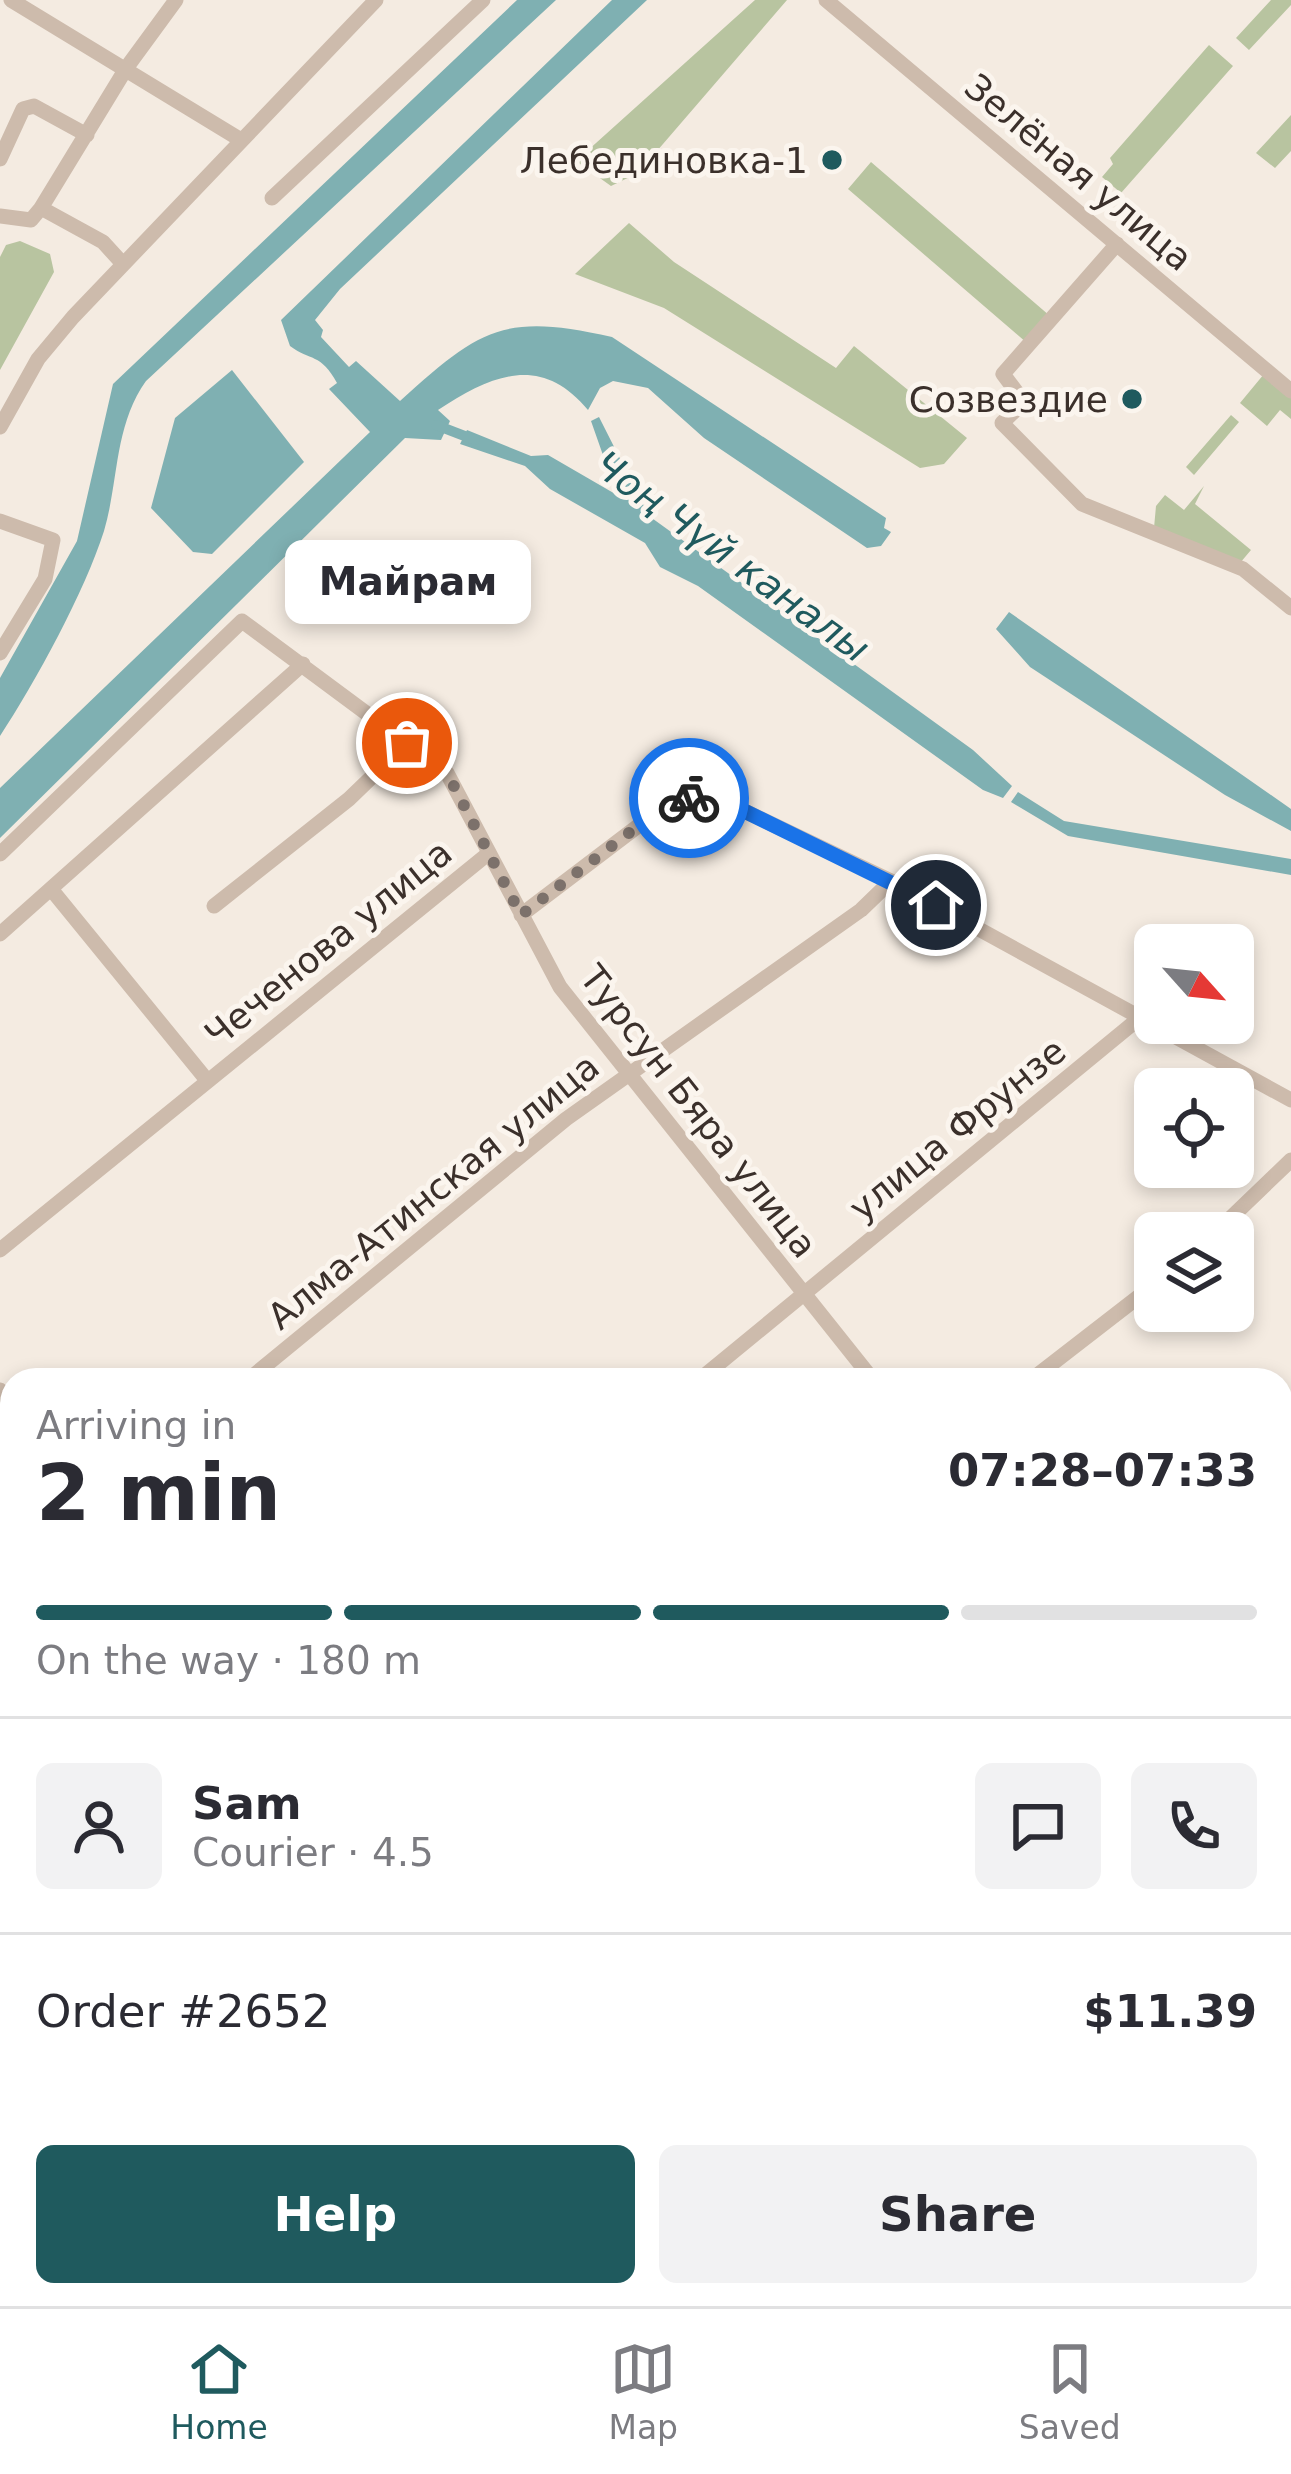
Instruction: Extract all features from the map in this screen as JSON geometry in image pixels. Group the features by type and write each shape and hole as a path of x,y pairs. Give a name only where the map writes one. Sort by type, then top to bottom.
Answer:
{"street":[{"path":"10,0 241,140"},
{"path":"0,216 31,220 41,208 127,67 176,0"},
{"path":"0,427 38,359 376,0"},
{"path":"272,198 483,0"},
{"name":"Зелёная улица","path":"826,0 1291,391"},
{"path":"0,159 23,109 34,106 87,135"},
{"path":"41,208 103,242 123,264"},
{"path":"1117,244 1003,374 1024,402 1002,423 1082,503 1244,569 1291,608"},
{"path":"0,521 53,540 45,578 0,653"},
{"name":"Турсун Бяра улица","path":"0,854 242,621 447,773 560,987 863,1368"},
{"path":"0,934 303,664"},
{"path":"214,906 349,799 407,743"},
{"path":"521,915 675,798 732,805 891,881 1134,1012"},
{"name":"Чеченова улица","path":"0,1250 489,853"},
{"name":"Алма-Атинская улица","path":"263,1368 626,1073 861,910 891,881"},
{"name":"Чеченова улица","path":"51,890 206,1079"},
{"name":"улица Фрунзе","path":"713,1368 1134,1023"},
{"path":"1192,1044 1291,1100"},
{"path":"1237,1212 1291,1160"},
{"path":"1046,1368 1134,1300"}],"green space":[{"path":"755,0 787,0 638,173 611,186 576,161"},
{"path":"1271,0 1291,0 1291,5 1249,50 1236,38"},
{"path":"1209,45 1233,66 1121,193 1102,177 1113,164 1110,158"},
{"path":"1291,115 1291,151 1275,168 1256,153"},
{"path":"871,162 1050,316 1027,343 848,189"},
{"path":"629,223 674,262 836,368 854,346 967,438 944,464 920,468 664,308 575,274"},
{"path":"20,241 50,254 54,272 0,370 0,257 6,245"},
{"path":"1264,374 1291,396 1291,419 1280,410 1267,426 1240,403"},
{"path":"1231,415 1239,422 1194,475 1186,467"},
{"path":"1204,486 1195,504 1251,550 1240,563 1154,528 1156,506 1165,495 1184,510"}],"water":[{"path":"517,0 556,0 146,381 128,416 96,555 58,636 0,736 0,678 77,541 113,384"},
{"path":"612,0 647,0 340,289 315,320 323,330 321,337 349,367 356,361 400,401 451,357 495,333 544,326 612,337 886,518 884,528 891,532 881,546 867,548 704,438 648,388 613,381 600,388 588,410 552,381 534,376 497,379 438,410 450,421 441,440 405,438 0,838 0,788 370,432 329,389 337,383 326,367 290,346 281,320"},
{"path":"232,370 304,462 212,554 193,552 151,508 175,418"},
{"path":"599,417 649,516 973,750 1012,786 1003,798 983,790 698,586 660,567 645,543 550,489 525,466 460,444 467,430 531,456 548,455 617,495 591,421"},
{"path":"1009,612 1291,809 1291,831 1225,795 1030,667 996,629"},
{"path":"1018,792 1064,821 1291,859 1291,875 1068,836 1011,802"}],"waterway":[{"name":"Чоң Чүй каналы","path":"436,425 475,440"}],"way so far":[{"path":"407,743 447,773 521,915 675,798 689,798"}],"place":[{"name":"Лебединовка-1","path":"832,160"},
{"name":"Созвездие","path":"1132,399"},
{"name":"Майрам","path":"407,743"}],"route":[{"path":"689,798 732,805 936,905"}]}
